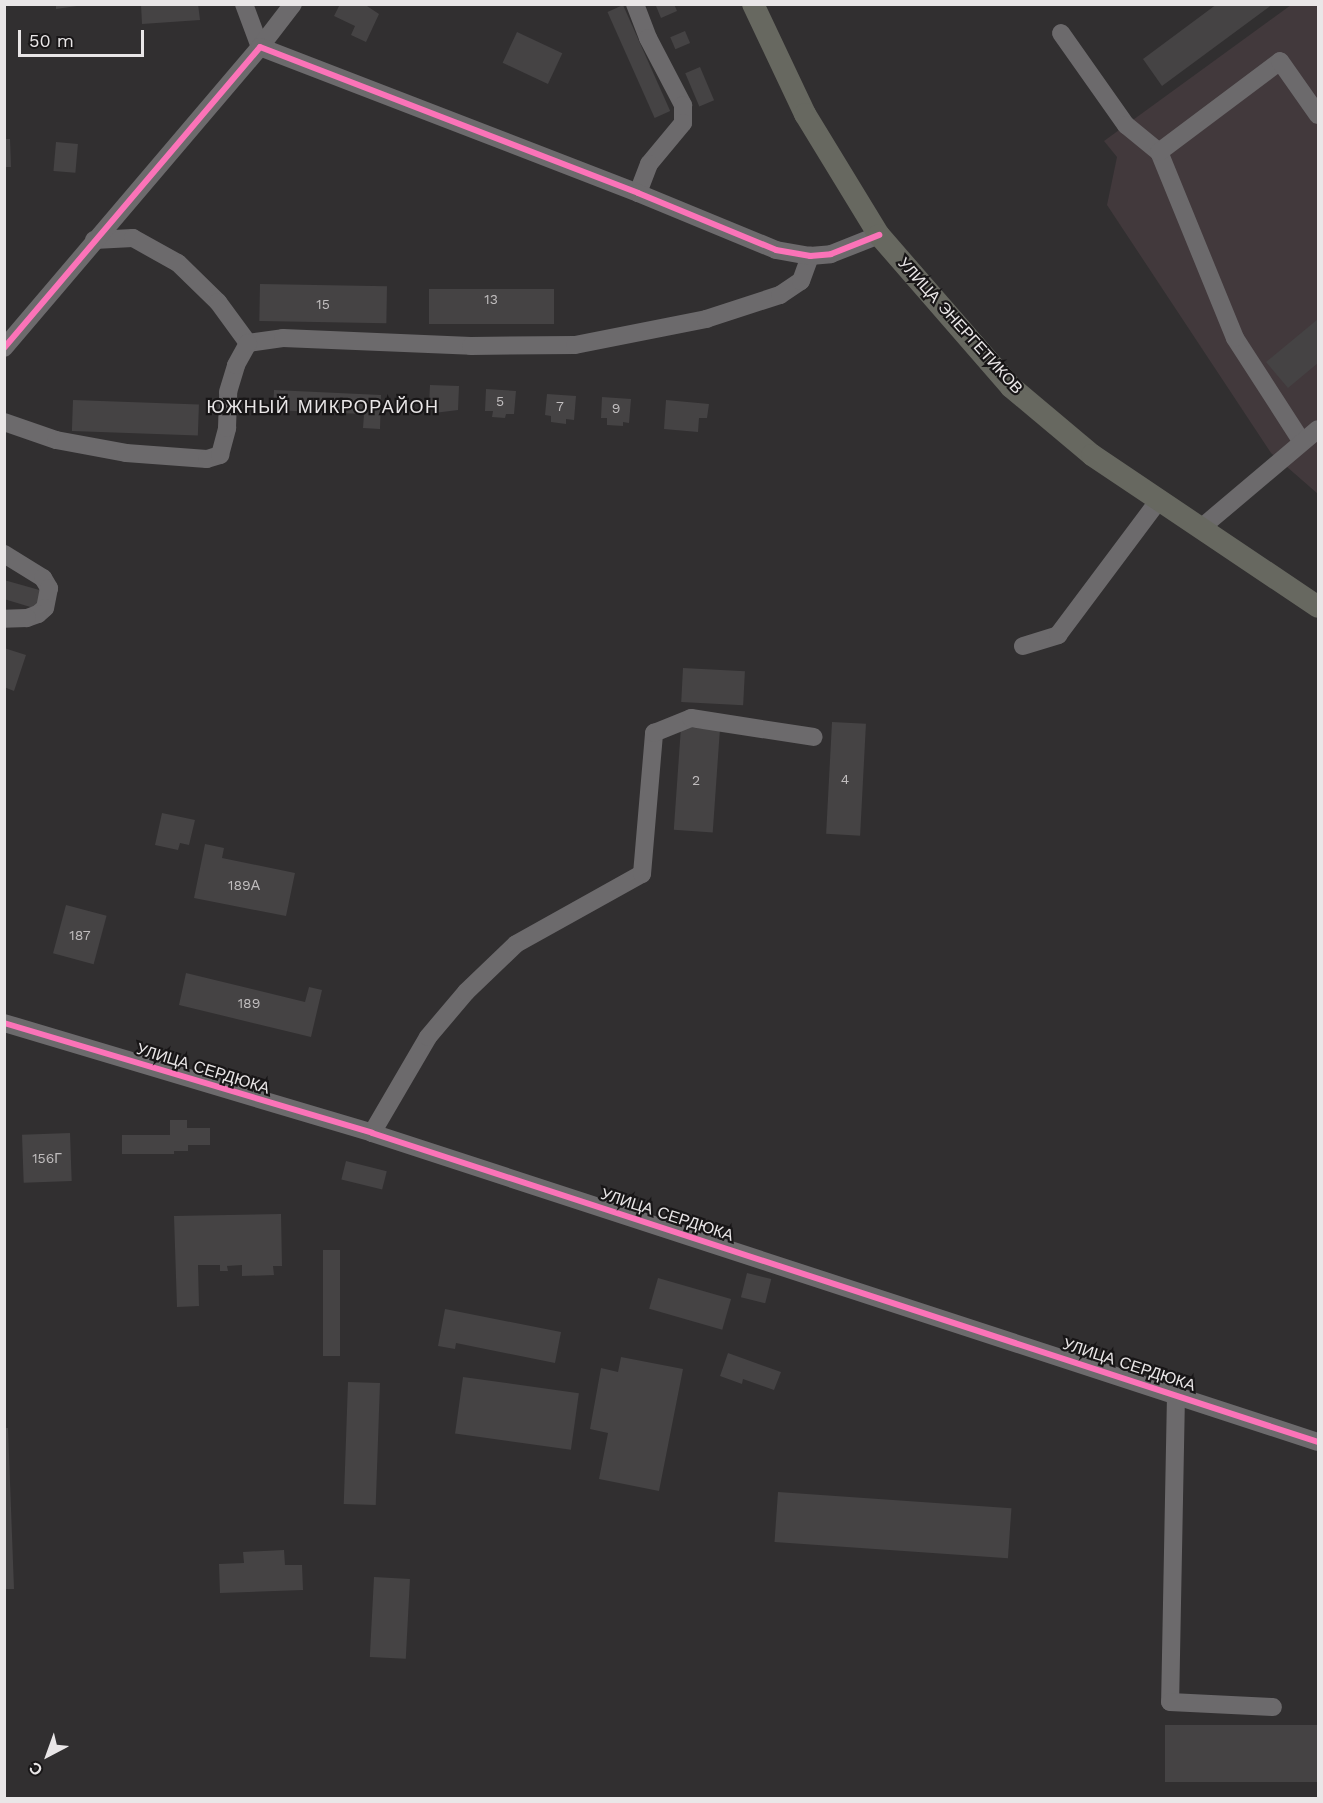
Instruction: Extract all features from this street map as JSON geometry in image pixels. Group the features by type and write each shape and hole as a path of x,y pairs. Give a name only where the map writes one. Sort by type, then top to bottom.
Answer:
{"main road":[{"name":"УЛИЦА ЭНЕРГЕТИКОВ","path":"753,4 805,114 879,235 1011,387 1092,455 1318,607"}],"street":[{"path":"244,4 260,47 638,193 776,250 810,256 831,254 879,235"},
{"path":"4,348 260,47 293,4"},
{"path":"635,4 648,38 682,105 683,123 649,164 638,193"},
{"path":"1061,33 1126,125 1159,152 1235,338 1302,442"},
{"path":"1159,152 1280,62 1318,115"},
{"path":"94,240 133,238 178,263 218,302 248,343"},
{"path":"248,343 283,338 471,346 575,345 706,319 780,295 801,281 810,256"},
{"path":"4,423 56,440 126,453 207,459 220,455 227,428 228,392 236,365 248,343"},
{"path":"1201,528 1318,429"},
{"path":"1023,646 1058,635 1159,500"},
{"path":"4,554 44,578 49,588 45,608 38,614 27,618 4,619"},
{"path":"372,1133 428,1037 466,992 516,944 642,874 654,733 691,718 814,737"},
{"name":"УЛИЦА СЕРДЮКА","path":"4,1023 372,1133 1318,1442"},
{"path":"1176,1395 1170,1702 1273,1707"}],"shaded area":[{"path":"1291,5 1318,5 1318,494 1271,453 1107,205 1117,157 1104,141"}],"building":[{"path":"56,4 77,4 77,6 56,9"},
{"path":"141,4 198,4 200,20 142,24"},
{"path":"340,4 364,4 379,14 366,42 351,35 355,26 334,16"},
{"path":"674,4 677,11 661,18 656,6"},
{"path":"1217,4 1273,4 1162,86 1143,59"},
{"path":"623,5 670,111 655,118 607,12"},
{"path":"685,31 690,43 675,49 670,37"},
{"path":"517,32 562,53 548,84 503,63"},
{"path":"700,67 714,100 699,106 685,73"},
{"path":"4,139 10,139 11,167 4,167"},
{"path":"56,142 78,144 75,173 53,171"},
{"path":"260,284 387,286 386,323 259,321"},
{"path":"429,289 554,289 554,324 429,324"},
{"path":"1318,319 1318,363 1288,388 1266,362"},
{"path":"430,385 459,386 458,410 434,413 435,406 429,406"},
{"path":"486,389 516,391 514,414 506,414 505,418 492,417 493,411 485,411"},
{"path":"274,390 381,395 380,429 363,428 364,414 273,410"},
{"path":"547,394 576,396 574,420 566,419 566,424 551,422 551,416 545,415"},
{"path":"602,397 631,399 629,423 623,422 623,426 607,425 607,418 601,418"},
{"path":"73,400 199,404 198,435 72,431"},
{"path":"666,400 709,404 707,418 699,418 698,432 664,429"},
{"path":"4,580 43,591 37,609 4,599"},
{"path":"4,648 26,655 14,691 4,687"},
{"path":"683,668 745,671 743,705 681,702"},
{"path":"832,722 866,724 860,836 826,834"},
{"path":"681,727 720,730 713,832 674,830"},
{"path":"162,813 195,820 189,845 180,843 178,850 155,845"},
{"path":"205,844 224,848 222,858 295,873 286,916 194,898"},
{"path":"66,905 107,916 94,964 53,953"},
{"path":"186,973 305,1002 309,987 322,990 311,1037 179,1005"},
{"path":"170,1120 187,1120 187,1128 210,1128 210,1145 188,1145 188,1151 174,1151 174,1154 122,1154 122,1135 170,1135"},
{"path":"70,1133 72,1181 24,1183 22,1135"},
{"path":"346,1161 387,1171 382,1190 341,1179"},
{"path":"281,1214 282,1266 273,1266 274,1275 242,1276 242,1265 227,1266 228,1271 220,1271 220,1265 198,1265 199,1306 177,1307 174,1216"},
{"path":"323,1250 340,1250 340,1356 323,1356"},
{"path":"747,1273 771,1279 765,1303 741,1297"},
{"path":"658,1278 731,1299 722,1330 649,1309"},
{"path":"445,1309 561,1332 555,1363 456,1343 455,1349 438,1346"},
{"path":"728,1353 781,1372 774,1390 743,1379 742,1384 720,1376"},
{"path":"621,1357 683,1369 659,1491 599,1479 608,1433 590,1429 601,1368 618,1372"},
{"path":"463,1377 579,1393 571,1450 455,1433"},
{"path":"348,1382 380,1383 376,1505 344,1504"},
{"path":"4,1428 8,1428 14,1589 4,1589"},
{"path":"778,1492 1011,1508 1008,1558 775,1542"},
{"path":"284,1550 285,1565 302,1565 303,1590 220,1593 219,1564 244,1563 243,1552"},
{"path":"374,1577 410,1579 406,1659 370,1657"},
{"path":"1165,1725 1318,1725 1318,1782 1165,1782"}],"cycle path":[{"path":"4,348 260,47 638,193 776,250 810,256 831,254 879,235"},
{"path":"4,1023 372,1133 1318,1442"}],"district":[{"name":"ЮЖНЫЙ МИКРОРАЙОН","path":"323,407"}]}
